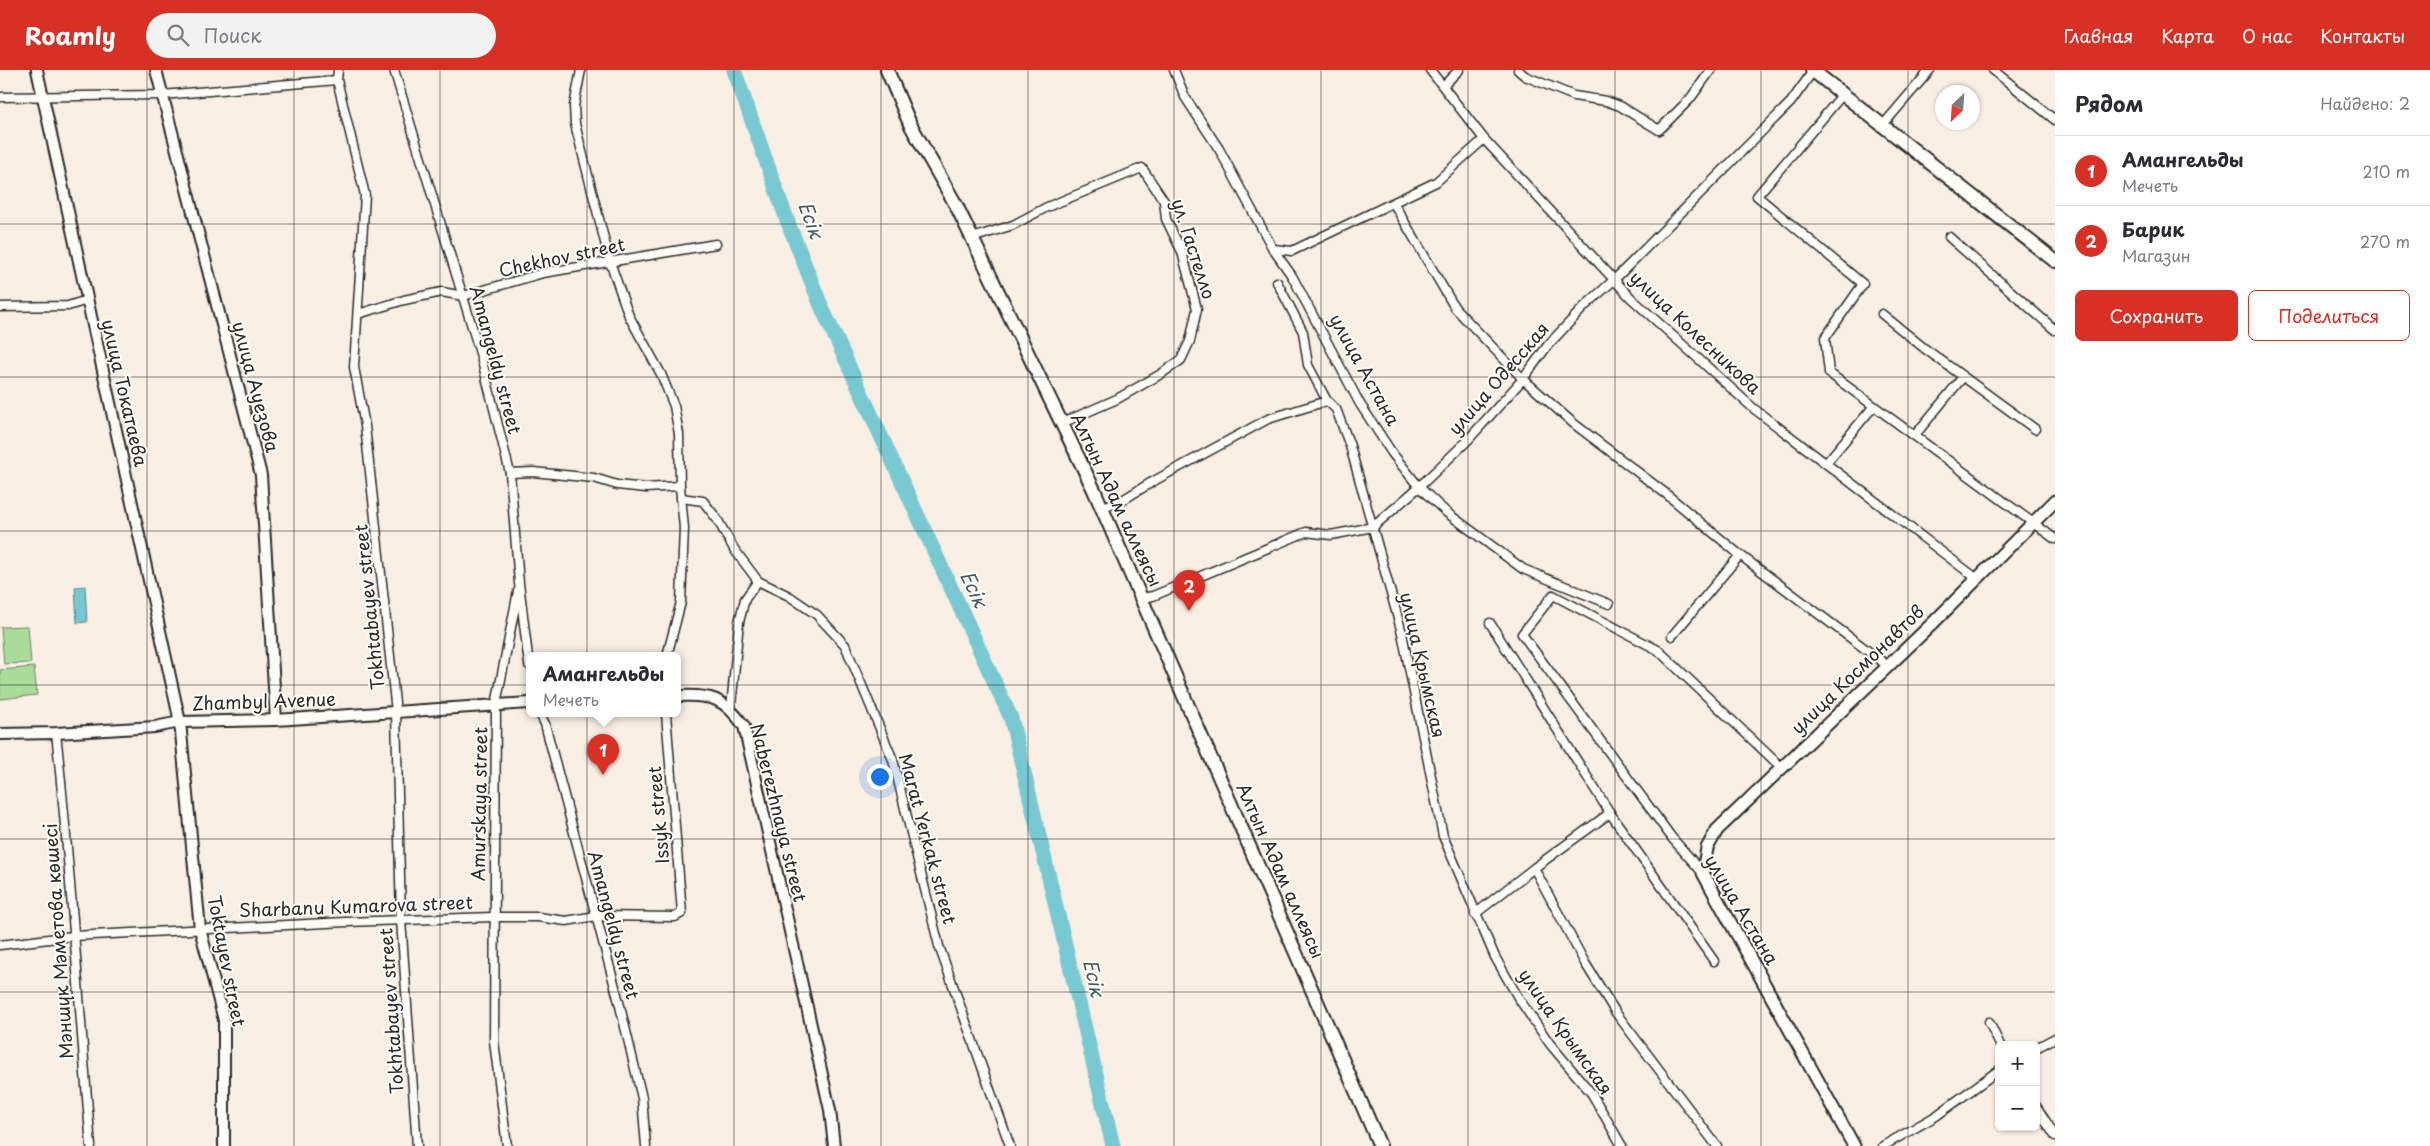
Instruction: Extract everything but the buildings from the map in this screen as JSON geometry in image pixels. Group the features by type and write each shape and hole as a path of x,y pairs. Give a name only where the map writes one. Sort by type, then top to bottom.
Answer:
{"main road":[{"name":"Алтын Адам аллеясы","path":"887,70 910,124 972,238 1102,507 1380,1146"},
{"path":"1813,70 2055,261"},
{"name":"улица Космонавтов","path":"1703,873 1706,848 1717,830 1888,666 2055,501"},
{"name":"улица Астана","path":"1703,873 1854,1146"}],"street":[{"name":"улица Токатаева","path":"37,70 180,722"},
{"name":"улица Ауезова","path":"156,70 261,475 276,720"},
{"name":"Tokhtabayev street","path":"338,70 337,80 365,195 354,367 365,426 396,712 401,920 416,1146"},
{"name":"Amangeldy street","path":"394,70 480,353 510,473 519,583 527,652"},
{"path":"581,70 574,106 575,124 610,262 629,316 661,374 674,406 679,434 680,486 684,528 681,602 668,652"},
{"name":"улица Астана","path":"1174,70 1185,97 1219,149 1273,249 1292,276 1360,404 1392,453 1419,486 1446,512 1523,570 1609,604"},
{"name":"улица Колесникова","path":"1430,70 1484,139 1615,278 1631,298 1753,408 1827,462 1976,578"},
{"path":"1443,86 1459,70"},
{"path":"1518,70 1524,76 1574,96 1606,101 1620,106 1660,130 1690,99 1711,70"},
{"name":"улица Одесская","path":"1373,527 1467,441 1523,379 1554,338 1584,306 1615,278 1791,102 1813,70"},
{"path":"1883,126 1930,70"},
{"path":"1993,70 2055,120"},
{"path":"0,98 162,95 337,80"},
{"path":"1843,94 1757,196 1863,284 1824,338 1829,372 2055,539"},
{"path":"1273,249 1292,251 1362,217 1394,204 1436,182 1484,139"},
{"name":"ул. Гастелло","path":"972,238 1013,225 1047,207 1142,168 1164,201 1166,219 1182,252 1197,309 1190,341 1181,360 1161,374 1117,399 1062,423"},
{"path":"1394,204 1455,308 1523,379 1573,423 1665,493 1740,555 1888,666"},
{"path":"1949,237 2055,330"},
{"name":"Chekhov street","path":"358,314 404,300 442,292 463,296 543,274 716,244"},
{"name":"улица Крымская","path":"1277,282 1303,332 1308,365 1327,401 1336,409 1350,446 1402,633 1443,836 1475,914 1495,957 1519,1000 1550,1044 1592,1094 1622,1146"},
{"path":"0,307 68,306 87,300"},
{"path":"1882,314 1963,377 2035,429"},
{"path":"1914,435 1963,377"},
{"path":"1102,507 1121,501 1268,419 1327,401"},
{"path":"1827,462 1873,406"},
{"path":"510,473 533,472 594,478 617,485 646,488 680,486"},
{"path":"681,498 703,500 717,519 734,549 758,581"},
{"path":"1142,598 1153,596 1306,532 1331,535 1373,527"},
{"path":"1672,636 1740,555"},
{"name":"Naberezhnaya street","path":"758,581 745,599 739,622 731,708 744,726 830,1110 834,1146"},
{"name":"Marat Yerkak street","path":"758,581 789,596 817,615 845,645 892,760 939,946 1010,1146"},
{"name":"Amurskaya street","path":"507,1146 494,1041 493,917 496,705 519,583"},
{"name":"улица Астана","path":"1703,873 1672,838 1522,634 1553,595 1658,650 1782,768"},
{"path":"1490,623 1610,813 1714,961"},
{"path":"681,696 697,695 713,698 731,708"},
{"name":"Zhambyl Avenue","path":"0,734 56,733 155,727 180,722 276,720 526,703"},
{"name":"Amangeldy street","path":"542,717 545,724 596,916 642,1098 646,1146"},
{"name":"Issyk street","path":"666,717 682,913"},
{"name":"Toktayev street","path":"180,722 200,929 224,1020 224,1146"},
{"name":"Мәншүк Мәметова көшесі","path":"56,733 72,894 73,936 91,1146"},
{"path":"1475,914 1610,813"},
{"path":"1534,868 1585,963 1616,1013 1717,1146"},
{"name":"Sharbanu Kumarova street","path":"0,945 73,936 200,929 493,917 538,917 566,921 596,916 675,917 682,913"},
{"path":"1989,1022 1998,1041"},
{"path":"2040,1046 2055,1038"},
{"path":"1883,1146 1936,1116 1995,1073"},
{"path":"2040,1112 2055,1136"}],"green space":[{"path":"28,626 31,663 4,664 1,627"},
{"path":"34,667 37,695 0,699 0,670"}],"water":[{"path":"85,586 87,622 77,623 75,587"}],"waterway":[{"name":"Есік","path":"734,70 787,220 822,308 1011,718 1113,1146"}],"place":[{"name":"Барик","path":"1189,611"},
{"name":"Амангельды","path":"603,775"}]}
